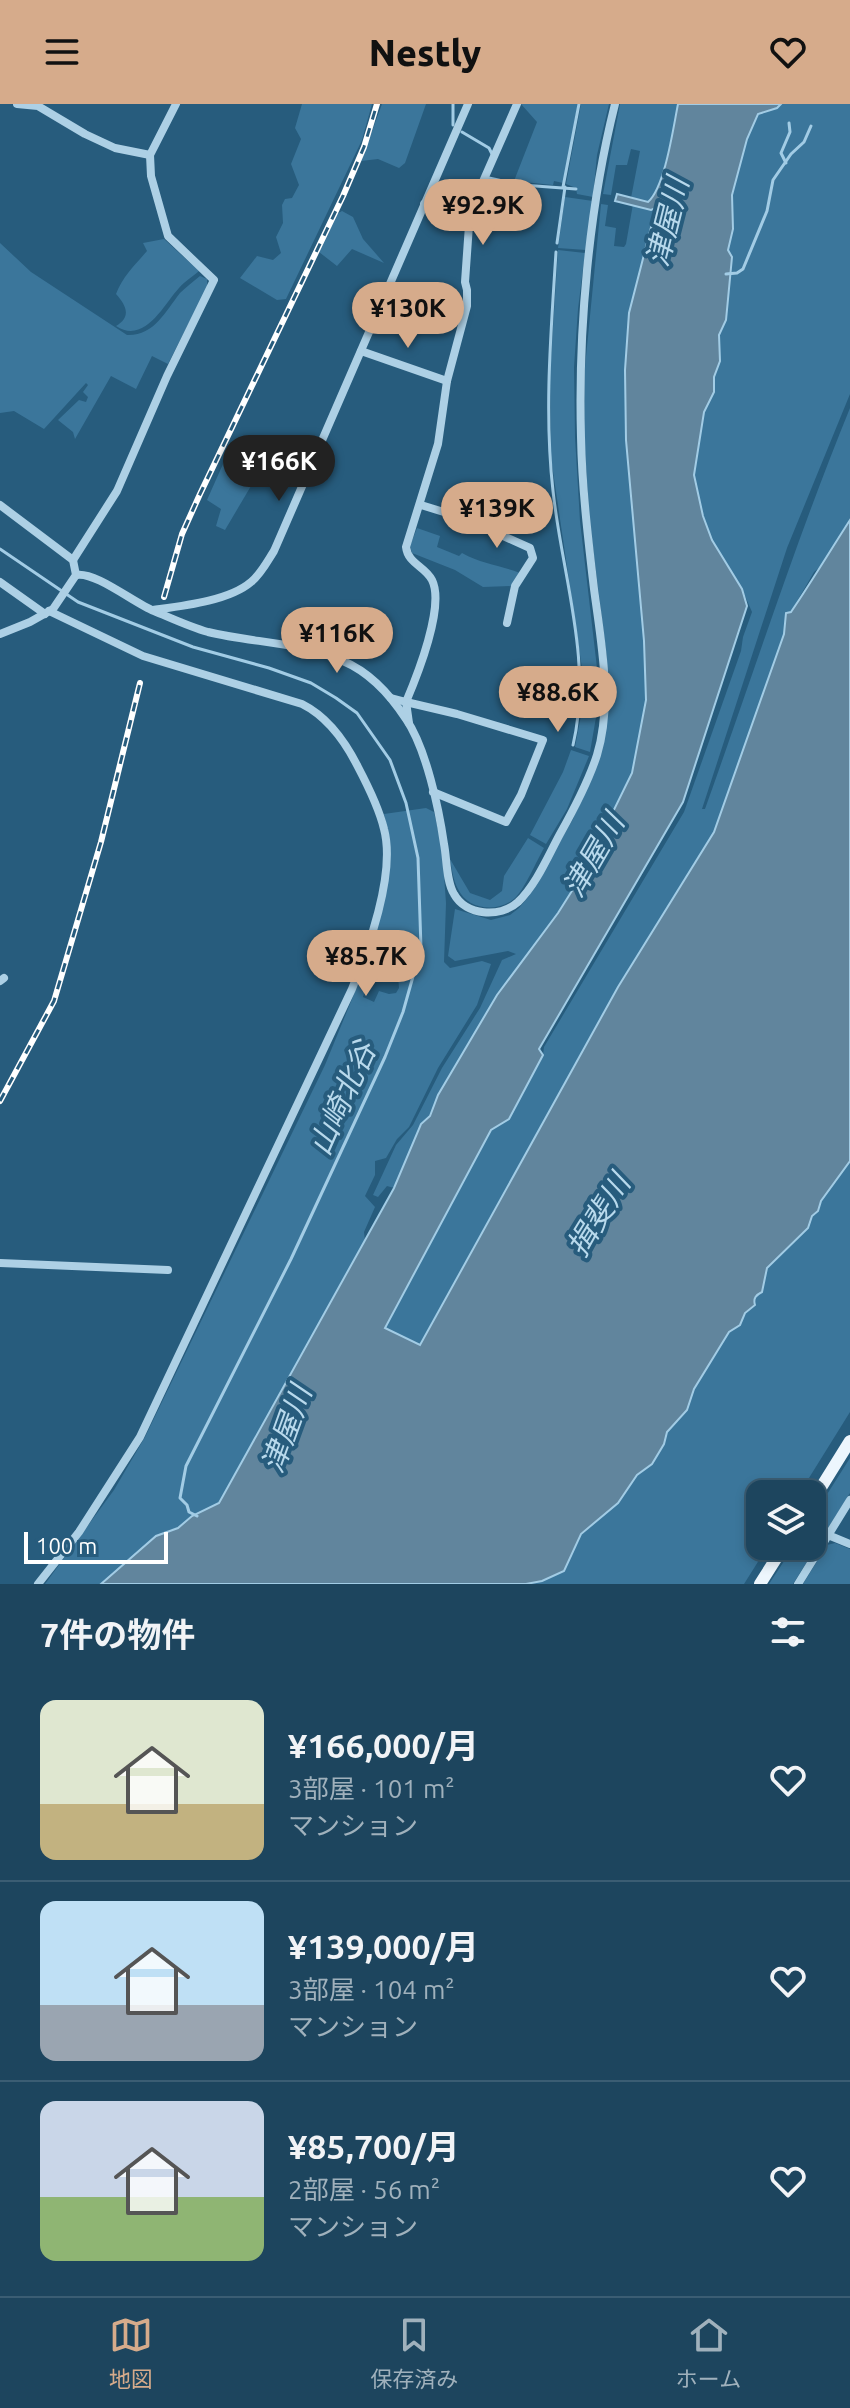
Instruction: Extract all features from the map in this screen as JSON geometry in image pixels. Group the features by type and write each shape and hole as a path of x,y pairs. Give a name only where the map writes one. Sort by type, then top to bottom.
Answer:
{"main road":[{"path":"826,1480 850,1441"},
{"path":"760,1584 775,1560"}],"street":[{"path":"17,104 38,105 85,134 115,148 150,155"},
{"path":"73,560 117,491 167,376 214,280 168,236 151,176 150,155 176,104"},
{"path":"153,610 185,606 231,594 252,582 278,545 468,104"},
{"path":"409,723 411,718 406,702 423,663 436,589 432,578 407,554 406,547 438,444 447,381 467,306 465,282 470,211 517,104"},
{"path":"76,575 88,575 153,610 206,631 289,644 336,658 368,676 390,697 409,723 433,792 453,893 469,907 498,913 507,910 526,893 574,809 598,753 604,712 603,660 586,523 581,366 590,253 615,104"},
{"path":"424,204 470,211"},
{"path":"361,351 447,381"},
{"path":"0,505 73,560 76,575 49,611 0,634"},
{"path":"421,505 463,518 530,548 533,558 515,586 507,623"},
{"path":"0,582 49,611 143,656 313,709 337,732 363,776 384,828 387,861 374,921 352,989 140,1437 87,1520 38,1584"},
{"path":"390,697 543,740 521,795 506,822 433,792"},
{"path":"0,1263 168,1270"},
{"path":"798,1584 850,1500"},
{"path":"828,1535 850,1544"}],"shaded area":[{"path":"302,104 372,104 362,140 286,299 277,300 240,278 257,256 273,260 281,253 276,237 283,223 282,205 285,199 292,198 299,185 291,164 301,139 295,128"},
{"path":"382,104 426,104 405,163 399,168 378,159 361,161"},
{"path":"521,104 578,104 563,183 554,181 553,185 514,181 537,122"},
{"path":"581,104 609,104 597,155 593,197 577,194 576,188 566,184"},
{"path":"620,104 678,104 659,186 648,202 631,198 640,151 631,149 627,165 616,165 611,195 603,194"},
{"path":"781,104 850,104 850,394 787,548 702,809 705,809 793,558 850,408 850,520 814,572 785,622 784,634 714,832 618,987 419,1346 385,1328 491,1130 509,1119 543,1055 544,1047 684,812 741,651 752,612 742,589 712,540 694,475 704,412 714,392 714,377 720,361 719,335 726,319 732,257 728,250 733,229 732,195 747,139 758,114"},
{"path":"565,197 593,201 586,250 558,248"},
{"path":"601,204 608,205 605,226 616,228 614,246 624,247 633,204 656,208 629,313 625,370 626,440 644,641 646,701 632,773 582,875 497,995 438,1095 430,1116 421,1124 394,1188 387,1186 378,1197 373,1195 396,1145 413,1125 442,1068 480,1008 502,960 516,954 508,951 455,961 448,956 455,909 491,920 510,915 519,908 573,819 593,775 607,659 590,524 584,438 585,367"},
{"path":"342,211 353,217 363,239 384,263 352,249 337,266 319,252 337,214"},
{"path":"164,239 199,271 181,286 145,327 126,330 116,326 124,319 126,311 116,294 126,276 147,251 143,243"},
{"path":"0,243 31,272 127,335 145,332 152,327 180,293 200,276 207,279 207,287 168,364 152,356 136,389 111,376 75,439 73,432 58,420 79,400 86,402 88,397 83,392 88,385 86,383 44,429 14,411 0,413"},
{"path":"558,250 585,253 574,367 580,521 600,694 590,752 575,747 582,710 582,668 551,458 550,374"},
{"path":"227,455 264,464 225,530 216,526 221,509 207,500"},
{"path":"417,528 440,536 437,547 520,573 512,586 483,587 455,570 412,553 410,546"},
{"path":"571,750 589,756 567,809 546,844 530,835"},
{"path":"426,808 434,812 442,847 446,903 444,962 450,968 482,961 491,964 477,1005 438,1068 409,1127 397,1139 386,1158 375,1161 375,1175 365,1196 375,1207 364,1232 365,1241 219,1503 154,1540 101,1584 45,1584 114,1490 145,1437 325,1065 359,982 366,986 363,997 374,1002 379,991 396,993 399,988 398,975 376,965 372,970 365,968 388,872 388,833 384,814"},
{"path":"528,838 544,848 516,897 502,906 485,907 469,902 463,896 455,882 450,859 470,893 490,900 502,891 504,876"},
{"path":"850,1161 850,1412 808,1480 746,1480 746,1560 759,1560 744,1584 526,1584 542,1581 563,1571 581,1535 618,1503 637,1475 652,1464 664,1444 667,1431 687,1410 694,1389 729,1332 740,1325 745,1313 755,1305 756,1295 762,1292 767,1268 807,1228 821,1200"},
{"path":"850,1458 850,1493 826,1531 826,1496"},
{"path":"835,1543 850,1549 850,1584 803,1584 818,1560 826,1560 827,1545"},
{"path":"785,1560 808,1560 793,1584 769,1584"}],"water":[{"path":"678,104 781,104 758,114 747,139 732,195 733,229 728,250 732,257 726,320 719,335 720,361 714,377 714,392 704,412 694,475 712,540 742,589 747,606 683,802 539,1049 543,1055 509,1119 491,1130 385,1328 420,1345 618,987 714,832 784,634 786,613 791,612 850,520 850,1161 821,1201 808,1228 767,1268 762,1292 754,1300 755,1305 745,1313 740,1325 729,1332 694,1389 687,1410 667,1432 652,1464 637,1475 618,1503 581,1534 564,1571 526,1584 101,1584 156,1536 178,1528 192,1516 219,1503 394,1188 421,1124 430,1116 438,1095 497,995 582,875 632,773 646,700 644,641 626,440 625,370 629,313 656,208 651,210 615,201 617,194 648,202 654,195 668,157"}],"waterway":[{"path":"453,104 453,125"},
{"path":"563,187 579,104"},
{"path":"786,163 781,153 790,132 789,123"},
{"path":"726,274 743,269 767,211 773,180 791,154 804,142 811,126"},
{"path":"462,132 489,148 492,154"},
{"path":"489,178 522,185 576,189"},
{"path":"557,243 565,187"},
{"path":"556,252 549,432 557,523 578,650 580,681 573,745"},
{"name":"山崎北谷","path":"0,549 78,602 193,647 311,683 357,713 390,760 406,803 418,858 421,948 403,1012 291,1259 186,1466 180,1498 189,1512 197,1516"}],"railway":[{"path":"164,597 182,534 343,196 364,147 377,104"},
{"path":"0,1101 54,1001 101,842 140,683"}],"water label":[{"name":"津屋川","path":"667,222"},
{"name":"津屋川","path":"593,855"},
{"name":"揖斐川","path":"598,1215"},
{"name":"津屋川","path":"286,1429"}]}
